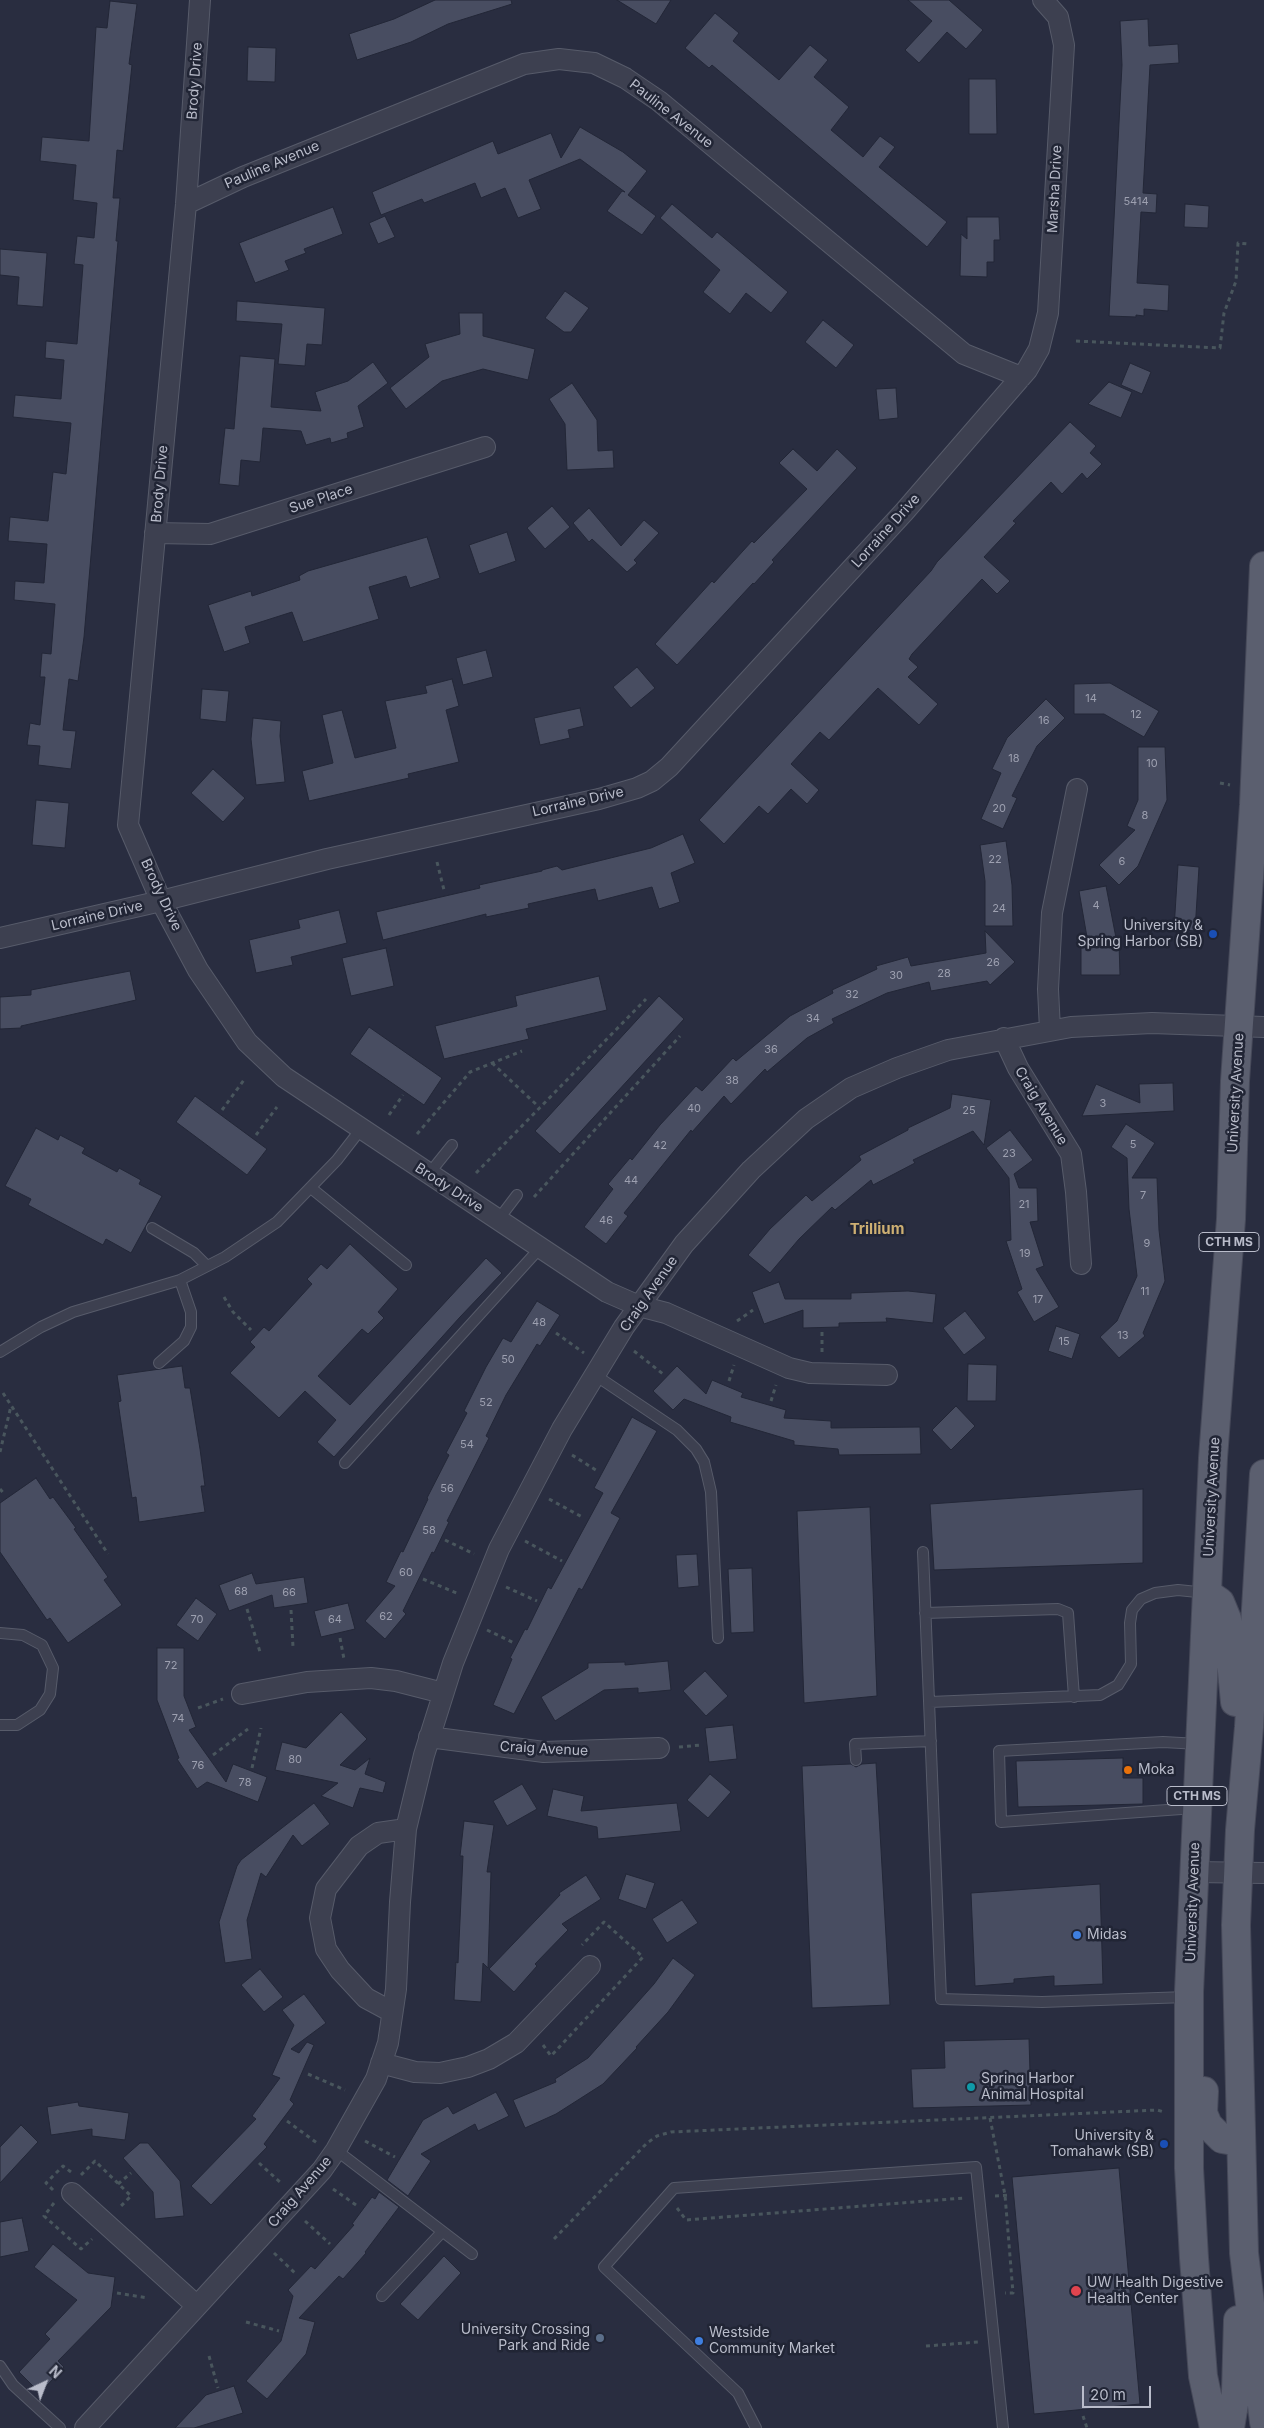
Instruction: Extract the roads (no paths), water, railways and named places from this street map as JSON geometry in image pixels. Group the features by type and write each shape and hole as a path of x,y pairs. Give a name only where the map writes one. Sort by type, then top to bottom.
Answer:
{"main road":[{"name":"University Avenue","path":"1214,2428 1203,2376 1189,2168 1188,1997 1213,1458 1231,1219 1235,1081 1252,1026 1264,566"},
{"name":"CTH MS","path":"1264,1474 1245,1770 1251,1873 1237,2006 1244,2253 1264,2422"},
{"path":"1207,1593 1220,1602 1228,1619 1236,1707 1245,1770"},
{"path":"1188,1997 1197,2019 1205,2065 1203,2113 1213,2133 1229,2141 1240,2142"},
{"path":"1230,2428 1236,2392 1238,2328 1244,2253"}],"street":[{"name":"Brody Drive","path":"200,0 186,204 128,824 161,901 198,970 247,1042 284,1077 428,1175 607,1292 639,1306 666,1313 789,1368 810,1374 887,1375"},
{"name":"Marsha Drive","path":"1020,377 1027,370 1039,349 1048,313 1064,45 1058,17 1044,0"},
{"name":"Pauline Avenue","path":"186,204 243,176 524,64 559,59 594,63 625,78 659,101 964,354 1020,377"},
{"name":"Lorraine Drive","path":"0,938 161,901 327,859 599,799 638,788 652,781 669,767 898,520 1020,377"},
{"name":"Sue Place","path":"155,533 210,534 485,447"},
{"path":"1050,1030 1048,989 1052,913 1077,789"},
{"name":"Craig Avenue","path":"85,2428 322,2170 327,2147 376,2079 388,2043 400,1951 400,1902 406,1829 429,1737 474,1608 499,1549 562,1429 639,1306 684,1244 750,1170 806,1119 851,1088 897,1068 948,1050 1050,1030 1128,1023 1252,1026"},
{"name":"Craig Avenue","path":"1004,1038 1018,1068 1071,1154 1076,1192 1081,1264"},
{"path":"237,1695 307,1682 371,1678 396,1681 443,1693"},
{"name":"Craig Avenue","path":"429,1737 544,1752 659,1748"},
{"path":"392,2012 366,1998 340,1970 326,1949 320,1918 326,1889 359,1846 378,1833 406,1829"},
{"path":"1194,1872 1251,1873"},
{"path":"381,2063 415,2072 440,2073 468,2068 489,2059 516,2043 590,1966"},
{"path":"72,2193 197,2306"}],"lane":[{"path":"0,1352 41,1327 73,1312 180,1280 225,1257 277,1222 338,1160 361,1130"},
{"path":"428,1175 452,1145"},
{"path":"311,1188 338,1212 406,1265"},
{"path":"498,1220 517,1195"},
{"path":"152,1228 194,1253 207,1266"},
{"path":"345,1463 540,1248"},
{"path":"159,1364 184,1341 191,1327 191,1312 180,1280"},
{"path":"595,1375 677,1430 696,1449 704,1462 712,1492 718,1638"},
{"path":"924,1552 941,1999 1042,2002 1188,1997"},
{"path":"930,1702 1100,1695 1118,1685 1131,1664 1130,1623 1132,1610 1141,1599 1155,1594 1178,1590 1207,1593"},
{"path":"925,1613 1058,1609 1068,1613 1074,1697"},
{"path":"0,1633 23,1635 42,1645 53,1668 50,1694 40,1710 18,1725 0,1725"},
{"path":"856,1760 855,1744 932,1741"},
{"path":"1197,1808 1001,1822 1000,1751 1163,1742 1200,1744"},
{"path":"327,2147 472,2254"},
{"path":"756,2428 738,2393 604,2267 674,2188 976,2167 1003,2428"},
{"path":"382,2296 442,2232"},
{"path":"0,2366 13,2385 60,2428"}],"place":[{"name":"University & Spring Harbor (SB)","path":"1213,934"},
{"name":"Moka","path":"1128,1770"},
{"name":"Midas","path":"1077,1935"},
{"name":"Spring Harbor Animal Hospital","path":"971,2087"},
{"name":"University & Tomahawk (SB)","path":"1164,2144"},
{"name":"UW Health Digestive Health Center","path":"1076,2291"},
{"name":"University Crossing Park and Ride","path":"600,2338"},
{"name":"Westside Community Market","path":"699,2341"}],"district":[{"name":"Trillium","path":"877,1229"}]}
